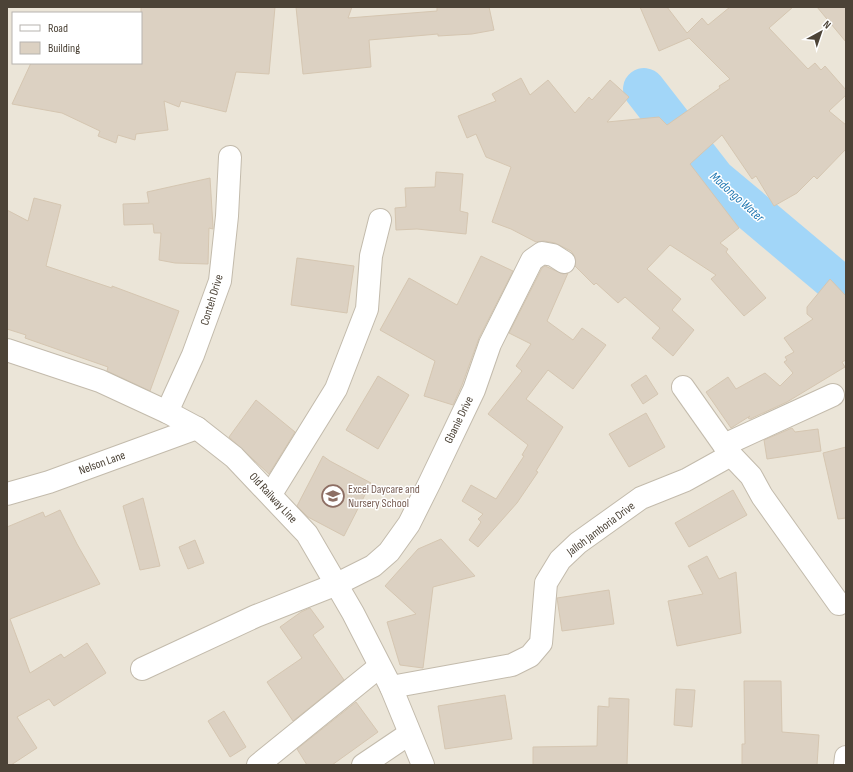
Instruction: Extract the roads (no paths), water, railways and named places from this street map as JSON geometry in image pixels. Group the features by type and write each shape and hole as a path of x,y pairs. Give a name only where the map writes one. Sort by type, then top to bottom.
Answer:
{"street":[{"name":"Conteh Drive","path":"167,412 193,355 220,281 227,216 230,157"},
{"path":"271,494 336,389 368,309 371,256 380,220"},
{"name":"Gbanie Drive","path":"337,584 373,566 389,552 409,524 474,390 490,344 532,260 542,253 553,255 564,262"},
{"name":"Old Railway Line","path":"7,350 100,380 197,428 234,457 271,494 307,534 353,613 390,687 423,765"},
{"path":"683,387 728,450 751,476 762,496 840,604"},
{"name":"Jalloh Jamboria Drive","path":"390,687 512,665 530,656 541,642 546,583 560,560 578,543 641,498 686,480 728,450 833,395"},
{"name":"Nelson Lane","path":"7,494 49,482 197,428"},
{"path":"142,669 256,616 337,584"},
{"path":"258,765 379,667"},
{"path":"363,765 409,734"},
{"path":"845,765 846,757"}],"waterway":[{"name":"Madongo Water","path":"644,89 714,179 846,290"}],"place":[{"name":"Excel Daycare and Nursery School","path":"333,496"}]}
